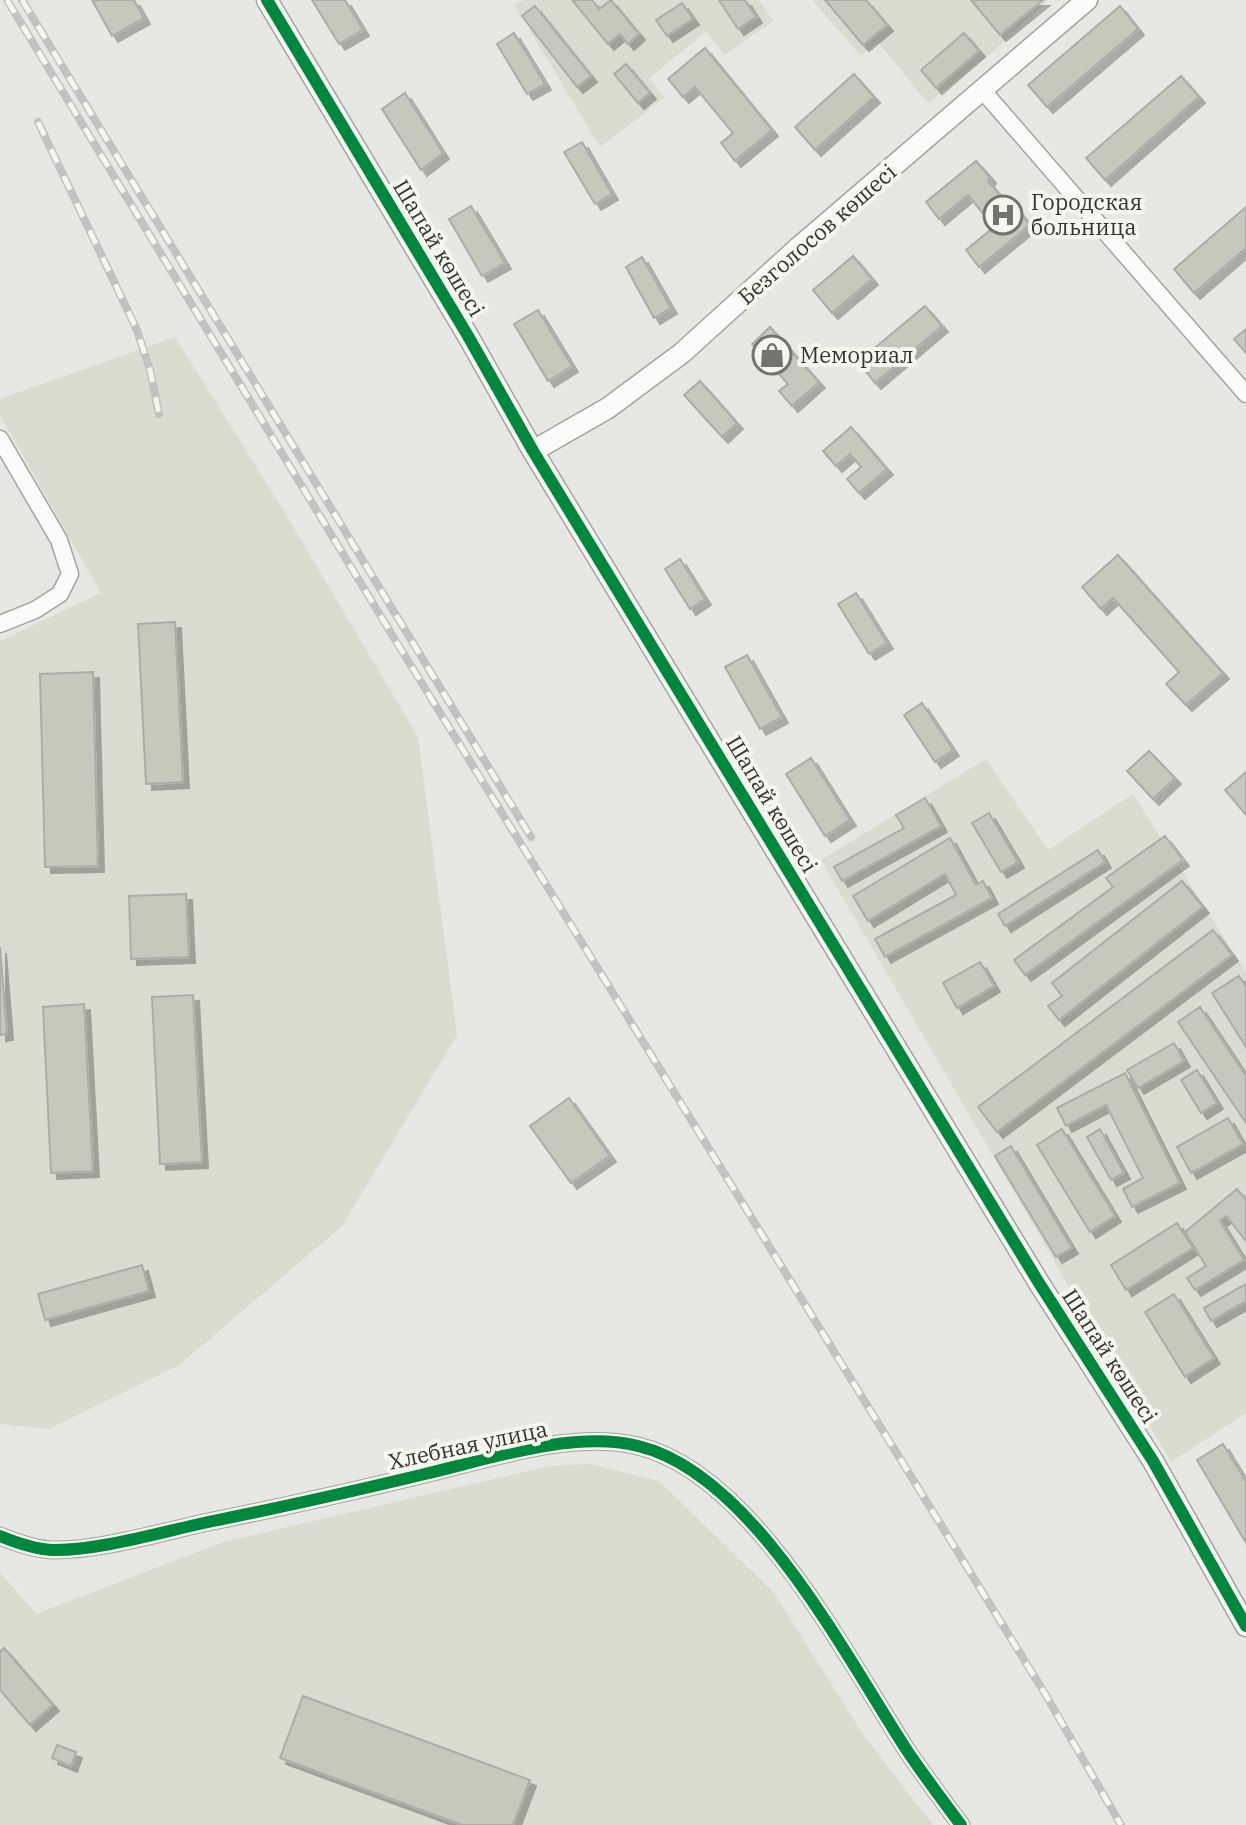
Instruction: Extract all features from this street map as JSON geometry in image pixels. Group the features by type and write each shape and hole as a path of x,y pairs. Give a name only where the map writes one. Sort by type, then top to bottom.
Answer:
{"street":[{"name":"Шапай көшесі","path":"267,0 468,336 533,451 1039,1283 1153,1461 1246,1626"},
{"name":"Безголосов көшесі","path":"533,451 608,408 682,353 799,247 1087,0"},
{"path":"983,91 1246,394"},
{"path":"0,439 59,540 70,574 60,594 35,610 0,624"},
{"name":"Хлебная улица","path":"0,1536 28,1547 53,1550 111,1543 544,1447 599,1441 639,1446 689,1467 728,1499 763,1538 798,1582 910,1754 961,1825"}],"shaded area":[{"path":"525,0 759,0 773,21 724,55 706,31 650,78 664,98 600,147 514,4"},
{"path":"812,0 1048,0 989,55 928,103 878,42 861,56"},
{"path":"175,337 285,513 418,737 457,1035 342,1226 179,1365 49,1429 0,1424 0,641 101,593 0,415 0,399"},
{"path":"986,759 1048,850 1133,794 1246,972 1246,1413 1171,1462 821,860"},
{"path":"591,1464 659,1481 774,1593 864,1736 933,1825 0,1825 0,1572 36,1614 223,1542 550,1466"}],"building":[{"path":"92,0 134,0 144,18 112,36"},
{"path":"312,0 345,0 363,30 339,44"},
{"path":"572,0 592,0 599,9 611,0 639,34 628,44 620,34 608,44"},
{"path":"719,0 745,0 756,17 738,29"},
{"path":"825,0 866,0 887,25 863,45"},
{"path":"971,0 1043,0 1000,35"},
{"path":"682,3 693,19 667,36 656,20"},
{"path":"535,6 591,76 577,87 522,16"},
{"path":"1120,6 1138,29 1047,107 1028,85"},
{"path":"514,33 545,84 527,94 497,44"},
{"path":"964,33 979,51 936,88 921,70"},
{"path":"705,48 772,130 735,161 721,143 733,133 695,87 683,97 668,79"},
{"path":"626,64 650,93 638,103 614,74"},
{"path":"854,74 874,97 815,150 795,127"},
{"path":"1181,76 1199,97 1105,180 1086,158"},
{"path":"405,93 443,153 421,170 382,109"},
{"path":"582,142 612,194 595,204 564,152"},
{"name":"Городская больница","path":"976,161 1013,211 1017,209 1030,225 979,267 966,250 994,227 968,195 939,219 926,202"},
{"path":"471,206 505,263 482,276 449,219"},
{"path":"1246,207 1246,248 1194,293 1174,269"},
{"path":"853,256 872,279 832,313 813,290"},
{"path":"642,257 671,308 654,318 626,267"},
{"path":"925,306 942,326 875,383 858,362"},
{"path":"538,310 572,366 548,381 514,324"},
{"path":"770,327 819,382 792,406 779,391 788,384 752,344"},
{"path":"1246,329 1246,353 1234,339"},
{"path":"700,381 737,423 722,437 684,395"},
{"path":"851,427 887,469 859,493 847,479 861,467 850,454 836,466 823,451"},
{"path":"1118,555 1223,673 1186,705 1166,684 1179,672 1113,598 1101,609 1082,587"},
{"path":"680,559 705,599 690,609 665,569"},
{"path":"856,593 887,643 869,654 838,604"},
{"path":"175,622 183,782 146,784 138,624"},
{"path":"747,655 782,717 760,729 725,667"},
{"path":"93,672 98,866 45,867 40,674"},
{"path":"922,703 953,750 935,762 904,715"},
{"path":"1149,751 1175,778 1153,799 1127,771"},
{"path":"811,758 850,820 825,836 786,774"},
{"path":"1246,772 1246,815 1225,790"},
{"path":"925,798 941,826 842,881 834,867 904,828 896,815"},
{"path":"989,813 1018,862 1001,872 972,823"},
{"path":"1165,836 1183,860 1025,975 1014,960 1113,887 1106,878"},
{"path":"950,838 976,885 983,881 992,898 885,957 875,939 956,895 945,874 868,921 853,896"},
{"path":"1098,850 1105,862 1005,926 998,914"},
{"path":"1182,881 1203,907 1059,1020 1048,1006 1062,996 1052,983"},
{"path":"186,894 189,957 131,959 129,896"},
{"path":"1213,930 1232,955 997,1132 978,1107"},
{"path":"0,947 7,1034 0,1035"},
{"path":"980,962 994,986 957,1008 943,983"},
{"path":"1239,976 1246,987 1246,1047 1212,993"},
{"path":"193,995 202,1162 160,1164 152,997"},
{"path":"84,1004 93,1171 51,1173 43,1007"},
{"path":"1200,1007 1246,1076 1246,1123 1178,1022"},
{"path":"1174,1043 1184,1061 1138,1088 1127,1070"},
{"path":"1197,1070 1217,1103 1201,1113 1181,1080"},
{"path":"1125,1073 1180,1183 1132,1207 1123,1189 1143,1178 1106,1105 1066,1126 1057,1108"},
{"path":"569,1098 610,1156 571,1183 530,1126"},
{"path":"1228,1118 1243,1144 1191,1173 1177,1147"},
{"path":"1062,1129 1115,1216 1090,1232 1037,1145"},
{"path":"1100,1129 1124,1173 1111,1180 1087,1137"},
{"path":"1011,1146 1072,1248 1056,1257 995,1156"},
{"path":"1237,1189 1246,1200 1246,1241 1226,1216 1220,1221 1244,1260 1195,1290 1187,1278 1206,1266 1185,1232"},
{"path":"1177,1223 1193,1248 1126,1290 1111,1265"},
{"path":"142,1265 149,1291 45,1320 38,1294"},
{"path":"1246,1284 1246,1301 1211,1321 1204,1308"},
{"path":"1174,1294 1214,1358 1185,1377 1145,1312"},
{"path":"1223,1444 1246,1482 1246,1543 1197,1460"},
{"path":"4,1648 53,1705 30,1725 0,1690 0,1652"},
{"path":"303,1696 530,1780 513,1825 462,1825 280,1758"},
{"path":"57,1745 76,1752 71,1766 52,1758"}],"railway":[{"path":"7,0 394,638 1044,1692 1121,1825"},
{"path":"22,0 531,837"},
{"path":"38,122 137,330 150,370 159,414"}],"cycle path":[{"path":"267,0 468,336 533,451 1039,1283 1153,1461 1246,1626"},
{"path":"0,1536 45,1549 90,1547 319,1499 531,1448 586,1442 638,1446 680,1463 720,1492 758,1530 826,1621 908,1752 961,1825"}],"place":[{"name":"Городская больница","path":"1003,215"},
{"name":"Мемориал","path":"772,355"}]}
